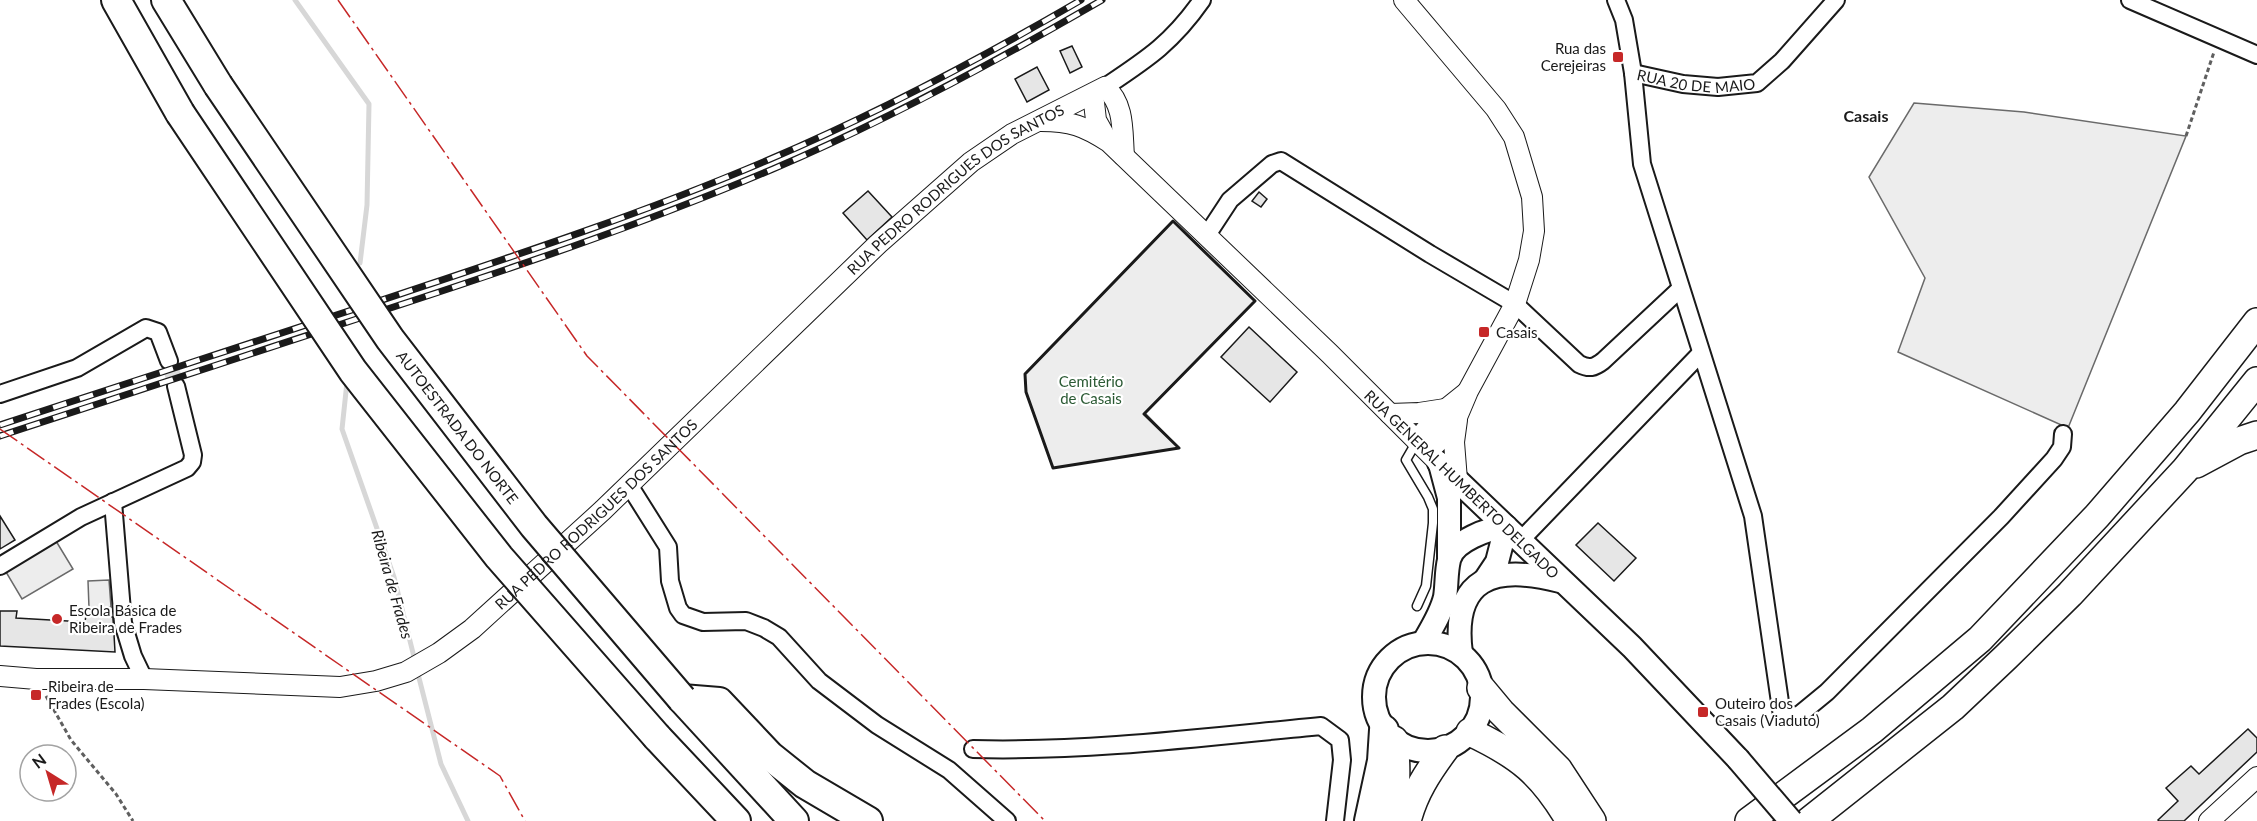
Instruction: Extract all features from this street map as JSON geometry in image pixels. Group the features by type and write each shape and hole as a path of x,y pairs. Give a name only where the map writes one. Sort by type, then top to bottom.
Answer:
{"highway":[{"path":"116,0 180,113 353,371 499,558 657,737 736,821"},
{"name":"AUTOESTRADA DO NORTE","path":"166,0 218,86 390,339 534,526 682,699 794,821"},
{"path":"1749,821 1872,730 1980,639 2097,516 2187,412 2257,322"},
{"path":"1809,821 1953,707 2070,594 2185,470 2257,381"},
{"path":"2185,470 2239,441 2257,435"},
{"path":"1481,688 1501,712 1558,769 1592,821"},
{"path":"682,699 719,702 770,756 805,784 858,817"},
{"path":"1470,732 1501,747 1529,766 1547,787 1570,821"},
{"path":"1370,821 1389,735"},
{"path":"1389,735 1397,772 1396,800 1391,821"},
{"path":"1407,821 1413,800 1423,779 1445,749"}],"main road":[{"name":"RUA GENERAL HUMBERTO DELGADO","path":"1428,451 1632,646 1738,759 1791,821"},
{"path":"1423,643 1445,597 1451,519 1449,498 1428,451"},
{"path":"1449,557 1460,545 1485,530 1513,534"},
{"path":"1461,654 1459,625 1461,610 1474,588 1485,580 1497,562 1502,548 1513,534"},
{"path":"1485,580 1508,575 1536,575 1562,581"},
{"path":"1423,643 1450,647 1461,654 1471,664 1481,688 1482,703 1478,718 1470,732 1459,742 1445,749 1428,752 1410,749 1389,735 1376,716 1373,700 1382,668 1393,656 1407,647 1423,643"}],"street":[{"path":"1109,142 1096,120 1099,91 1167,43 1184,25 1202,0"},
{"path":"1404,0 1496,108 1514,137 1532,197 1533,208 1534,231 1529,260 1518,296 1468,391 1451,413 1444,435 1428,451"},
{"name":"RUA 20 DE MAIO","path":"1616,0 1624,20 1633,73 1683,84 1707,86 1757,83 1782,61 1836,0"},
{"path":"2130,0 2257,55"},
{"path":"1633,73 1642,165 1753,516 1782,716 1798,715 1827,692 2001,517 2054,459 2062,447 2063,434"},
{"path":"1099,91 1115,98 1121,114 1124,156"},
{"name":"RUA PEDRO RODRIGUES DOS SANTOS","path":"0,676 36,679 144,680 340,687 376,681 406,672 439,653 472,629 629,485 886,237 981,155 1012,134 1099,91"},
{"name":"RUA GENERAL HUMBERTO DELGADO","path":"1038,121 1074,123 1109,142 1428,451"},
{"path":"1207,236 1230,200 1272,164 1281,161 1430,254 1518,296 1579,364 1588,368 1603,361 1680,289"},
{"path":"0,394 77,368 146,328 158,332 169,361"},
{"path":"1513,534 1700,354"},
{"path":"0,566 81,517 187,468 192,462 193,455 176,386"},
{"path":"1390,414 1451,413"},
{"path":"1451,413 1457,480"},
{"path":"629,485 668,547 670,581 678,608 683,615 703,622 746,621 779,637 819,681 878,725 949,770 1007,821"},
{"path":"113,502 123,623 133,656 144,680"},
{"path":"973,749 1036,750 1321,726 1340,740 1342,760 1335,821"},
{"path":"2209,821 2257,777"}],"lane":[{"path":"1417,606 1426,586 1433,509 1406,459 1428,451"}],"path":[{"path":"2186,136 2219,38"},
{"path":"36,679 71,740 116,794 133,821"}],"shaded area":[{"path":"1914,103 2024,112 2186,136 2068,428 1898,352 1925,278 1869,177"},
{"name":"Cemitério de Casais","path":"1173,221 1255,301 1145,413 1179,448 1053,468 1026,392 1025,374"},
{"path":"56,541 73,569 22,599 6,572"},
{"path":"109,580 111,607 89,608 88,581"}],"building":[{"path":"1072,46 1082,67 1070,73 1060,51"},
{"path":"1037,67 1049,90 1027,102 1015,79"},
{"path":"868,191 892,217 867,240 843,213"},
{"path":"1259,192 1267,199 1261,207 1252,201"},
{"path":"1249,327 1297,372 1270,402 1221,357"},
{"path":"0,516 15,540 0,549"},
{"path":"1598,523 1636,558 1614,581 1576,545"},
{"path":"0,611 17,611 16,618 85,622 86,615 113,617 115,652 0,646"},
{"path":"2248,729 2257,738 2257,752 2184,821 2159,821 2178,801 2166,788 2191,766 2199,774"}],"waterway":[{"name":"Ribeira de Frades","path":"295,0 369,104 367,205 360,263"},
{"name":"Ribeira de Frades","path":"347,382 342,429 394,577 415,661"},
{"name":"Ribeira de Frades","path":"417,670 441,764 468,821"}],"tunnel":[{"path":"169,361 176,386"}],"railway":[{"path":"0,425 519,254 619,219 719,180 888,105 1081,0"},
{"path":"0,436 518,265 723,190 899,111 1102,0"}],"wall":[{"path":"1173,221 1255,301 1144,414 1179,448 1053,468 1026,392 1025,374 1173,221"}],"power":[{"path":"338,0 587,356 1045,821"},
{"path":"0,429 500,776 525,821"}],"place":[{"name":"Rua das Cerejeiras","path":"1618,57"},
{"name":"Casais","path":"1484,332"},
{"name":"Escola Básica de Ribeira de Frades","path":"57,619"},
{"name":"Ribeira de Frades (Escola)","path":"36,695"},
{"name":"Outeiro dos Casais (Viaduto)","path":"1703,712"}],"district":[{"name":"Casais","path":"1866,115"}]}
